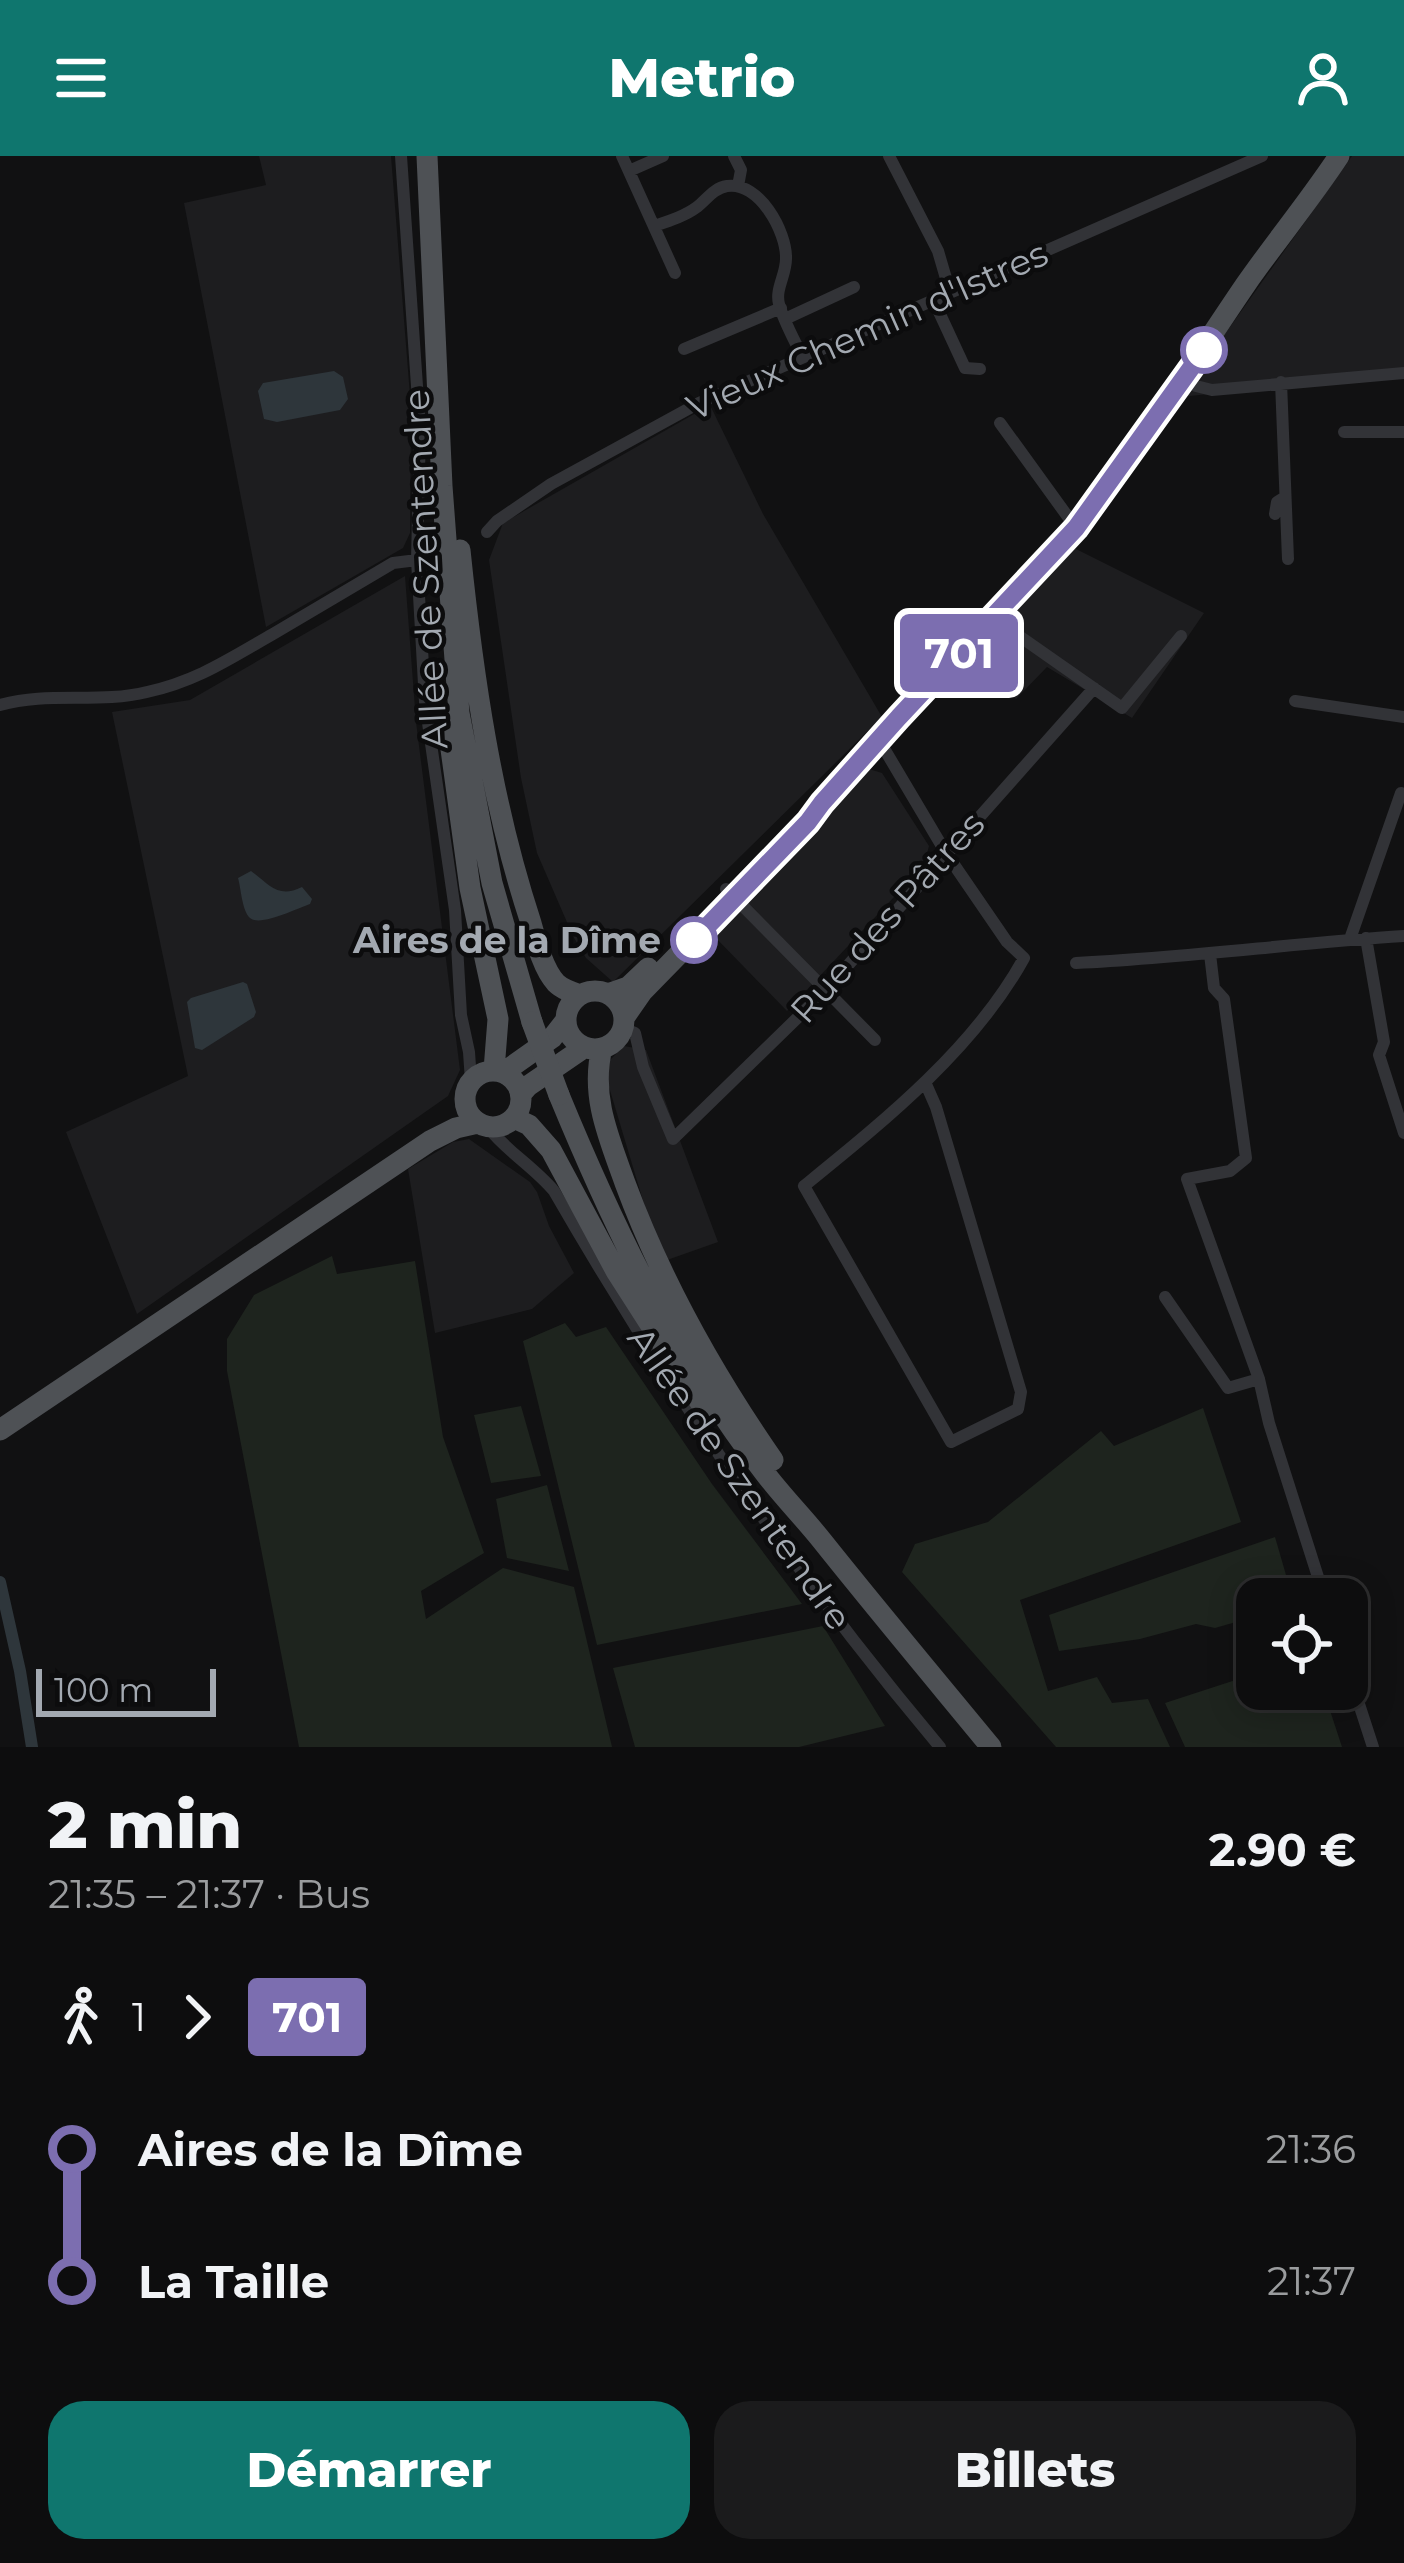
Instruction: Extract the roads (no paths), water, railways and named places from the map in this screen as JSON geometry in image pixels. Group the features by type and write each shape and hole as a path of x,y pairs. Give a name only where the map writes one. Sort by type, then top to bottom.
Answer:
{"main road":[{"path":"427,156 456,684 492,883 532,1022 607,1207 662,1313 717,1404 764,1472 991,1747"},
{"path":"521,1094 528,1085 593,1047 615,1041 640,994 700,925 808,822 1076,528 1338,157"},
{"path":"436,333 448,379 473,666 505,839 550,975 559,987 580,995"},
{"path":"442,486 445,697 462,841 498,1019 472,1118 498,1127"},
{"path":"608,994 633,983 700,925"},
{"path":"430,1141 484,1080 551,1038 580,995 591,991 608,994 616,1000 624,1023"},
{"path":"566,1020 572,1036 593,1047"},
{"path":"593,1047 600,1112 657,1263 707,1358 823,1542"},
{"path":"484,1080 516,1082 521,1094 521,1103 498,1127"},
{"path":"0,1430 430,1141 455,1128 529,1124 551,1150 625,1286 725,1439 748,1467 764,1472"}],"street":[{"name":"Allée de Szentendre","path":"401,156 420,429 417,560 425,702 455,910 461,1015 469,1052 484,1080"},
{"path":"622,156 675,273"},
{"path":"628,171 663,156"},
{"path":"734,156 741,170 739,186"},
{"path":"889,156 938,251 950,292"},
{"name":"Vieux Chemin d'Istres","path":"488,532 551,484 700,403 1262,156"},
{"path":"654,226 696,208 723,186 739,186 755,196 773,218 787,251 777,299 802,356"},
{"path":"684,349 854,287"},
{"path":"933,298 964,368 980,369"},
{"path":"1185,377 1212,390 1404,373"},
{"path":"1281,382 1288,559"},
{"path":"1000,422 1076,528"},
{"path":"1344,433 1404,432"},
{"path":"1275,514 1277,502 1285,497"},
{"path":"0,705 74,697 110,699 199,677 393,563 417,560"},
{"path":"991,617 1122,708 1180,636"},
{"name":"Rue des Pâtres","path":"624,1023 634,1033 673,1139 826,990 1094,688"},
{"path":"1295,701 1404,716"},
{"path":"878,740 946,853 1007,942 1024,958 1006,991 925,1082 910,1099 804,1186 951,1442 1018,1409 1021,1392 925,1082"},
{"path":"1350,940 1401,793"},
{"path":"730,894 875,1040"},
{"path":"1076,963 1404,935"},
{"path":"1366,938 1384,1042 1379,1055 1404,1133"},
{"path":"1210,954 1214,988 1225,999 1246,1158 1230,1171 1187,1179 1259,1379 1318,1578"},
{"path":"910,1099 936,1107"},
{"name":"Allée de Szentendre","path":"498,1127 519,1160 554,1191 711,1446 870,1664 940,1747"},
{"path":"1166,1298 1228,1388 1259,1379"},
{"path":"1361,1710 1373,1747"}],"waterway":[{"path":"0,1582 32,1747"}],"place":[{"name":"Aires de la Dîme","path":"694,940"}]}
